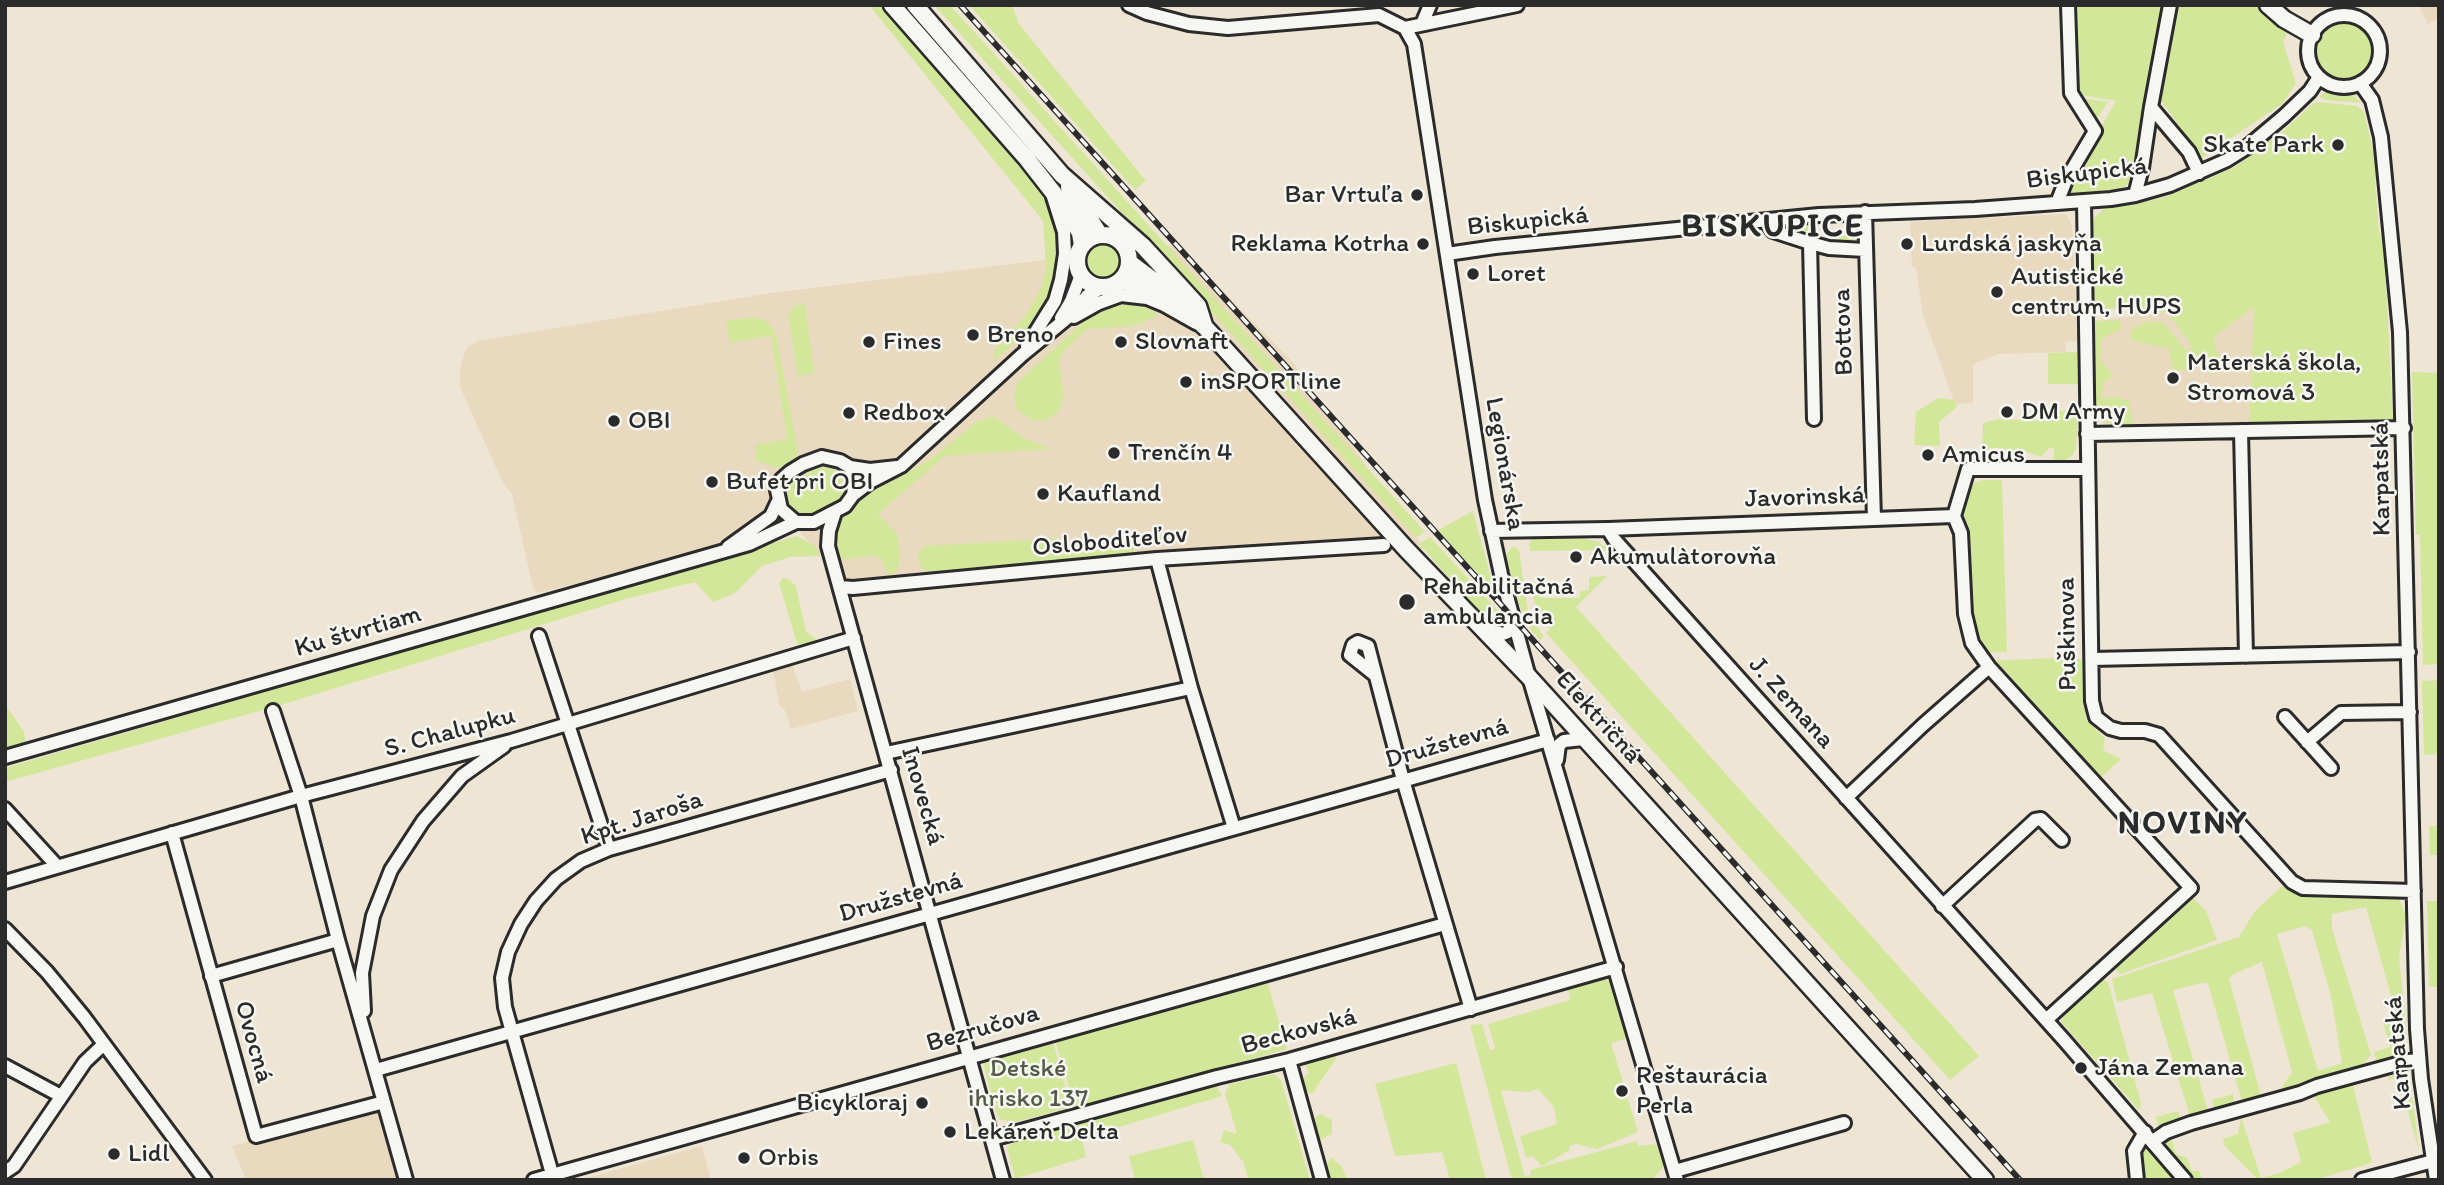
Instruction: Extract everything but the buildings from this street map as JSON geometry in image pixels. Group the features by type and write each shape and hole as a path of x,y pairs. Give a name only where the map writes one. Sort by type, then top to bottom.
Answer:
{"main road":[{"path":"892,5 1027,159 1066,209 1080,233 1082,246"},
{"path":"915,5 1062,174 1143,246 1170,274 1198,306 1205,327"},
{"path":"2268,5 2284,19 2312,35"},
{"path":"1062,174 1100,235"},
{"path":"1100,235 1121,242 1126,248 1130,263 1121,281 1101,288 1093,286 1081,275 1077,260 1082,246 1100,235"},
{"name":"Električná","path":"1130,263 1158,284 1168,296 1205,327 1406,549 1529,677 1985,1180"},
{"name":"Električná","path":"1121,281 1168,296"}],"street":[{"path":"1129,5 1147,13 1189,24 1228,28 1379,15 1405,28 1517,5"},
{"path":"1422,24 1430,5"},
{"path":"2057,203 2066,180 2095,131 2071,93 2067,5"},
{"path":"2135,195 2170,5"},
{"path":"2360,11 2373,30 2380,50 2374,71 2360,83 2336,86 2319,77 2309,60 2312,35 2321,24 2332,17 2360,11"},
{"name":"Legionárska","path":"1405,28 1414,44 1491,531 1529,677 1676,1175 1844,1123"},
{"name":"Biskupická","path":"1447,254 1495,247 1865,212 1975,209 2084,202 2135,195 2170,185 2227,160 2265,132 2310,91 2319,77"},
{"name":"Karpatská","path":"2360,83 2372,100 2381,137 2400,332 2419,1060 2436,1180"},
{"path":"2151,107 2189,152 2199,173"},
{"name":"Ku štvrtiam","path":"1022,355 1055,301 1061,280 1065,254 1064,232 1050,189"},
{"name":"Puškinova","path":"2084,202 2092,701 2096,717 2103,724 2121,731 2145,731 2159,735 2292,882 2314,890 2414,891"},
{"path":"1865,212 1865,250"},
{"name":"Bottova","path":"1766,221 1773,230 1810,243 1829,248 1865,250 1874,519"},
{"path":"1810,243 1814,419"},
{"name":"Ku štvrtiam","path":"1056,327 1071,301 1081,275"},
{"name":"Ku štvrtiam","path":"5,757 749,544 800,523 814,522 845,506 853,495 870,482 901,466 1087,296 1101,288"},
{"path":"1056,327 1099,303 1121,295 1147,298 1205,327"},
{"path":"2087,434 2403,428"},
{"path":"2241,431 2246,656"},
{"name":"Ku štvrtiam","path":"722,550 771,516 778,501 777,490 781,480 803,464 822,457 831,458 849,467 870,470 901,466"},
{"path":"849,467 855,479 853,495"},
{"path":"2046,1020 2191,888 1989,667 1972,643 1967,629 1961,533 1954,516 1968,469 2087,469"},
{"path":"778,501 781,509 828,546"},
{"name":"Inovecká","path":"835,512 828,546 971,1056 1003,1180"},
{"name":"Javorinská","path":"1491,531 1954,516"},
{"name":"J. Zemana","path":"1608,529 1614,540 2046,1020 2185,1180"},
{"name":"Osloboditeľov","path":"840,587 1157,559 1384,545"},
{"path":"1157,559 1191,688 1234,828"},
{"path":"1480,626 1495,633 1508,632 1509,606"},
{"path":"539,636 609,849"},
{"name":"S. Chalupku","path":"5,882 301,796 511,741 854,638"},
{"path":"2092,659 2409,652"},
{"path":"1846,798 1989,667"},
{"path":"1375,675 1471,1009"},
{"path":"886,753 1191,688"},
{"path":"273,711 301,796 338,940 406,1180"},
{"path":"2307,742 2341,713 2410,712"},
{"path":"2285,717 2331,768"},
{"path":"1556,768 1559,745 1570,739 1583,739"},
{"name":"Družstevná","path":"376,1070 1548,740"},
{"path":"365,1032 362,973 373,916 391,870 423,821 462,776 511,741"},
{"name":"Kpt. Jaroša","path":"552,1174 505,1007 502,978 508,952 520,924 536,901 556,879 581,861 609,849 891,770"},
{"path":"5,809 57,866"},
{"path":"1942,906 2035,820 2041,820 2062,840"},
{"name":"Ovocná","path":"172,833 256,1136 384,1102"},
{"name":"Bezručova","path":"534,1180 1446,924"},
{"path":"5,929 47,972 205,1180"},
{"path":"211,976 338,940"},
{"name":"Beckovská","path":"992,1139 1205,1080 1289,1060 1616,967"},
{"path":"5,1172 14,1166 85,1062 104,1044"},
{"path":"1289,1060 1322,1180"},
{"path":"2137,1180 2134,1151 2149,1137 2300,1094 2317,1086 2419,1060"},
{"path":"5,1066 61,1097"},
{"path":"2362,1180 2433,1161"}],"shaded area":[{"path":"2419,5 2439,5 2439,17 2428,25"},
{"name":"Autistické centrum, HUPS","path":"2066,214 2072,225 2077,341 2065,342 2066,352 1998,354 1973,364 1973,403 1955,404 1923,315 1916,268 1912,266 1910,222"},
{"path":"1176,244 1293,362 1425,549 1101,568 850,590 797,528 537,593 533,588 512,494 502,481 460,387 460,368 466,349 477,341 771,293"},
{"name":"Materská škola, Stromová 3","path":"2255,306 2249,423 2109,425 2097,418 2094,321 2167,312 2196,350"},
{"path":"792,664 802,692 850,679 858,711 791,729 785,710 779,705 773,670"},
{"path":"379,1110 397,1180 246,1180 232,1146"},
{"path":"702,1146 711,1180 579,1180"}],"green space":[{"path":"869,5 880,5 1039,187 1055,221 1060,251 1059,274 1047,305 1018,340 992,363 996,348 1026,315 1042,286 1046,268 1043,221"},
{"path":"901,5 907,5 1047,164 1093,232 1085,235"},
{"path":"934,5 950,5 1425,532 1416,538"},
{"path":"969,5 1012,5 1019,24 1146,181 1135,190"},
{"path":"2071,5 2163,5 2133,176 2126,186 2117,189 2062,194 2116,101 2075,94"},
{"path":"2177,5 2258,5 2287,33 2283,42 2296,83 2283,103 2203,157 2157,94"},
{"path":"2345,22 2356,24 2369,35 2374,51 2372,62 2361,75 2345,80 2334,78 2321,67 2316,51 2318,40 2329,27"},
{"path":"2339,91 2351,94 2362,103 2325,100 2319,96"},
{"path":"2076,97 2108,102 2094,123"},
{"path":"2318,102 2357,106 2364,112 2378,171 2375,181 2379,232 2384,243 2393,420 2249,423 2254,307 2214,337 2217,354 2233,369 2210,374 2206,354 2194,357 2188,351 2192,346 2167,312 2135,315 2134,307 2093,308 2094,218 2106,207 2165,197 2235,167 2282,132 2312,104"},
{"path":"1065,217 1076,243 1072,258 1074,271 1072,288 1057,308"},
{"path":"1816,223 1816,239 1829,240 1830,236 1851,236 1855,240 1860,236 1857,243 1815,242 1772,229"},
{"path":"1103,242 1117,247 1122,261 1117,275 1103,280 1089,275 1084,261 1089,247"},
{"path":"805,304 814,373 798,376 788,314 796,305"},
{"path":"1127,304 1143,306 1157,316 1134,326 1087,329 1059,359 1064,397 1059,412 1045,421 1032,420 1017,410 1014,397 1017,383 1091,315 1107,307"},
{"path":"756,317 770,323 776,335 798,450 796,460 788,467 776,468 755,460 755,445 787,439 771,336 730,343 726,321"},
{"path":"2120,320 2121,329 2102,339 2100,359 2113,375 2104,382 2101,398 2118,397 2129,401 2133,426 2110,424 2098,415 2095,407 2094,321"},
{"path":"2145,322 2163,322 2194,360 2192,370 2173,370 2169,349 2130,340 2131,330"},
{"path":"2077,352 2078,384 2048,384 2048,353"},
{"path":"2412,372 2439,373 2439,664 2423,665 2420,535 2416,535"},
{"path":"1938,398 1955,400 1957,407 1939,422 1940,446 1914,445 1916,412"},
{"path":"2051,411 2078,411 2076,449 2072,456 2065,460 2054,460 2054,448 2049,448 2041,457 2021,450 2014,456 2002,448 1989,448 1989,455 1982,451 1983,423 1999,419 2049,421"},
{"path":"993,416 1026,439 1052,449 945,456 878,514 898,535 900,565 890,577 881,559 874,556 838,560 832,543 837,519 857,499 869,490 894,480 931,459 976,422"},
{"path":"821,467 830,467 838,473 845,487 842,495 836,503 811,515 797,516 784,505 785,489 792,481"},
{"path":"2002,480 2007,652 1979,653 1966,624 1964,509 1966,493 1974,483"},
{"path":"1473,511 1495,593 1438,530"},
{"path":"1130,532 1135,554 942,573 926,572 919,564 918,553 925,546 1058,538 1064,543 1065,552 1125,548 1126,534"},
{"path":"797,536 815,546 820,556 790,557 762,566 735,593 713,602 695,582 626,599 277,706 5,782 5,768"},
{"path":"1430,537 1499,612 1503,625 1499,629 1493,627 1419,544"},
{"path":"1579,537 1599,542 1608,550 1530,551 1529,544 1533,538"},
{"path":"1513,546 1519,550 1528,612 1544,637 1540,640 1525,623 1508,566 1506,555"},
{"path":"1607,576 1576,607 1979,1056 1950,1080 1546,633 1550,629 1536,606 1531,591 1540,591 1541,598 1580,598 1580,591 1589,590 1589,577"},
{"path":"783,578 790,580 796,587 806,632 818,641 815,643 801,647 797,643 779,583"},
{"path":"2081,659 2087,665 2086,720 2105,738 2103,750 2121,759 2099,779 1988,661"},
{"path":"2439,680 2439,754 2424,755 2422,681"},
{"path":"5,704 24,732 26,744 5,749"},
{"path":"2429,826 2439,826 2439,855 2430,855"},
{"path":"2282,886 2297,895 2399,899 2406,915 2399,958 2407,1036 2403,1038 2366,907 2332,914 2332,929 2371,1055 2354,1075 2285,1093 2282,1087 2292,1072 2262,962 2234,974 2229,979 2261,1096 2242,1102 2207,982 2173,990 2208,1111 2190,1116 2152,993 2117,1002 2112,979 2239,937 2255,911","holes":["2305,926 2312,930 2331,996 2342,1063 2318,1071 2277,934"]},
{"path":"2189,894 2206,911 2217,940 2120,974 2111,965"},
{"path":"2427,901 2439,901 2439,987 2429,987"},
{"path":"1606,979 1611,982 1628,1038 1611,1043 1638,1132 1597,1149 1576,1144 1569,1146 1570,1150 1542,1166 1532,1156 1526,1158 1520,1136 1557,1124 1554,1107 1538,1089 1528,1092 1501,1090 1525,1177 1531,1175 1530,1170 1637,1141 1639,1146 1656,1144 1664,1166 1649,1180 1512,1180 1470,1025 1482,1024 1490,1051 1495,1048 1488,1024 1570,1000 1568,989"},
{"path":"2103,979 2108,982 2140,1099 2139,1110 2061,1022 2066,1012"},
{"path":"1267,981 1287,1049 1075,1109 1055,1040"},
{"path":"2383,1022 2390,1024 2401,1054 2377,1063 2374,1052 2390,1047"},
{"name":"Detské ihrisko 137","path":"1053,1042 1071,1107 1012,1123 1000,1119 983,1063"},
{"path":"1329,1054 1337,1057 1312,1094 1293,1086 1309,1073 1305,1064"},
{"path":"1456,1063 1486,1180 1450,1180 1442,1152 1395,1156 1375,1084"},
{"path":"1274,1074 1281,1080 1310,1180 1248,1180 1244,1163 1230,1145 1220,1142 1224,1130 1237,1134 1225,1093 1230,1084"},
{"path":"2400,1074 2411,1087 2419,1151 2399,1078 2389,1080 2388,1077"},
{"path":"1212,1085 1217,1087 1222,1096 1082,1138 1086,1157 1015,1179 1007,1147 1016,1138"},
{"path":"2353,1085 2372,1162 2314,1180 2258,1180 2225,1146 2223,1139 2238,1134 2241,1117 2261,1178 2279,1173 2301,1162 2293,1133 2330,1122 2313,1095"},
{"path":"2233,1094 2235,1105 2214,1111 2212,1100"},
{"path":"2178,1111 2180,1119 2158,1126 2156,1117"},
{"path":"1320,1114 1332,1120 1332,1134 1320,1140 1309,1123"},
{"path":"2171,1137 2176,1154 2187,1158 2192,1171 2199,1171 2203,1180 2193,1180 2169,1153 2165,1143"},
{"path":"1193,1140 1204,1180 1135,1180 1129,1156"},
{"path":"2143,1145 2174,1180 2138,1180 2137,1153"},
{"path":"1331,1157 1342,1167 1348,1180 1320,1180"}],"railway":[{"path":"960,5 2020,1180"}],"place":[{"name":"Skate Park","path":"2338,145"},
{"name":"Bar Vrtuľa","path":"1417,195"},
{"name":"Reklama Kotrha","path":"1423,244"},
{"name":"Lurdská jaskyňa","path":"1907,244"},
{"name":"Loret","path":"1473,274"},
{"name":"Autistické centrum, HUPS","path":"1997,292"},
{"name":"Breno","path":"973,335"},
{"name":"Fines","path":"869,342"},
{"name":"Slovnaft","path":"1121,342"},
{"name":"Materská škola, Stromová 3","path":"2173,378"},
{"name":"inSPORTline","path":"1186,382"},
{"name":"DM Army","path":"2007,412"},
{"name":"Redbox","path":"849,413"},
{"name":"OBI","path":"614,421"},
{"name":"Trenčín 4","path":"1114,453"},
{"name":"Amicus","path":"1928,455"},
{"name":"Bufet pri OBI","path":"712,482"},
{"name":"Kaufland","path":"1043,494"},
{"name":"Akumulàtorovňa","path":"1576,557"},
{"name":"Rehabilitačná ambulancia","path":"1407,602"},
{"name":"Jána Zemana","path":"2081,1068"},
{"name":"Reštaurácia Perla","path":"1622,1091"},
{"name":"Bicykloraj","path":"922,1103"},
{"name":"Lekáreň Delta","path":"950,1132"},
{"name":"Lidl","path":"114,1154"},
{"name":"Orbis","path":"744,1158"}],"district":[{"name":"BISKUPICE","path":"1773,228"},
{"name":"NOVINY","path":"2183,825"}]}
